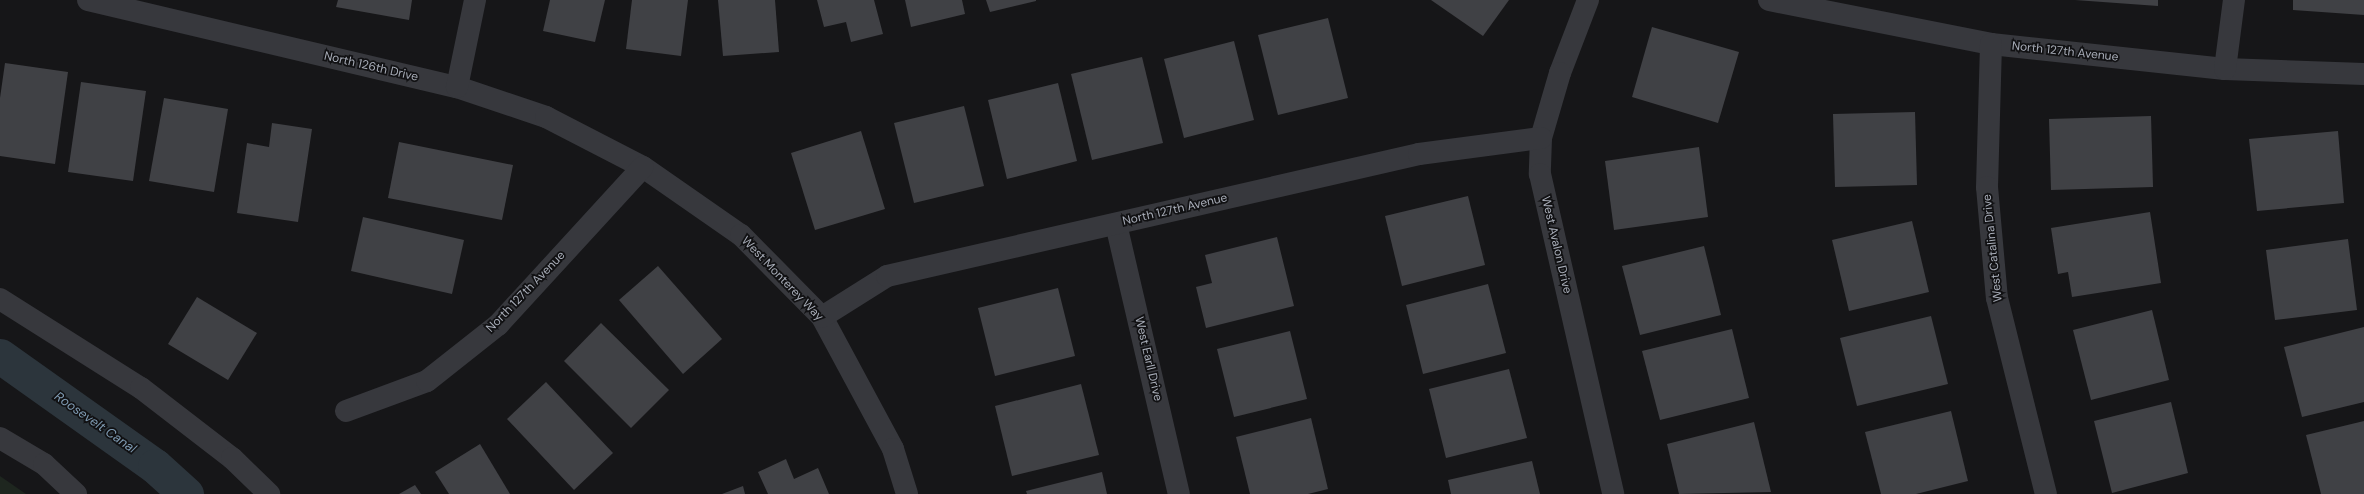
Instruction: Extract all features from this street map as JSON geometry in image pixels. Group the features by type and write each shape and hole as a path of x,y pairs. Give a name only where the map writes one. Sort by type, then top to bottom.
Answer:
{"street":[{"name":"North 126th Drive","path":"88,0 457,87 546,117 643,167"},
{"path":"457,87 475,0"},
{"name":"West Avalon Drive","path":"1588,0 1560,73 1541,138 1540,174 1613,494"},
{"name":"North 127th Avenue","path":"1769,0 1801,4 1991,44 2225,69 2364,74"},
{"path":"2225,69 2234,0"},
{"name":"West Catalina Drive","path":"1991,44 1987,186 1997,298 2046,494"},
{"name":"North 127th Avenue","path":"822,318 887,276 1419,154 1541,138"},
{"name":"North 127th Avenue","path":"346,411 427,380 498,325 643,167"},
{"name":"West Monterey Way","path":"643,167 741,235 822,318 893,449 907,494"},
{"name":"West Earll Drive","path":"1116,224 1179,494"},
{"path":"0,299 141,388 232,458 269,494"},
{"path":"0,438 44,464 76,494"}],"shaded area":[{"path":"0,476 26,494 0,494"}],"building":[{"path":"338,0 412,0 409,20 336,7"},
{"path":"550,0 605,0 595,42 543,31"},
{"path":"632,0 688,0 681,56 626,49"},
{"path":"718,0 775,0 779,52 723,56"},
{"path":"817,0 874,0 883,34 851,42 846,22 824,27"},
{"path":"905,0 962,0 965,14 911,27"},
{"path":"986,0 1036,0 1036,1 990,12"},
{"path":"1431,0 1509,0 1483,36"},
{"path":"2075,0 2158,0 2158,6"},
{"path":"2293,0 2364,0 2364,15 2293,10"},
{"path":"1328,18 1348,98 1278,115 1258,35"},
{"path":"1652,27 1739,52 1718,123 1632,97"},
{"path":"1234,41 1254,120 1184,138 1164,59"},
{"path":"1142,57 1163,143 1092,160 1071,74"},
{"path":"5,63 68,72 55,164 0,156 0,98"},
{"path":"81,82 146,91 133,181 68,172"},
{"path":"1058,83 1077,161 1007,179 988,100"},
{"path":"164,98 228,109 214,192 149,181"},
{"path":"964,106 984,186 914,203 894,123"},
{"path":"1915,112 1917,185 1835,187 1833,114"},
{"path":"2151,116 2153,187 2051,190 2049,119"},
{"path":"272,123 312,129 298,222 237,213 247,143 269,147"},
{"path":"861,131 885,209 815,230 791,153"},
{"path":"2338,131 2344,203 2257,211 2249,139"},
{"path":"399,142 513,165 502,220 388,198"},
{"path":"1699,147 1708,217 1614,230 1605,161"},
{"path":"1468,196 1485,265 1402,286 1385,216"},
{"path":"2150,212 2161,283 2072,297 2068,272 2058,274 2051,228"},
{"path":"363,217 464,240 452,294 351,271"},
{"path":"1912,221 1929,292 1849,311 1832,240"},
{"path":"1277,237 1294,306 1206,328 1196,287 1212,283 1205,255"},
{"path":"2348,239 2357,310 2275,320 2266,250"},
{"path":"1704,246 1721,315 1640,335 1622,266"},
{"path":"658,266 722,339 683,374 619,300"},
{"path":"1488,284 1506,353 1423,374 1406,305"},
{"path":"1058,288 1075,356 995,376 978,308"},
{"path":"197,297 257,333 228,380 168,344"},
{"path":"2152,310 2169,380 2091,400 2073,330"},
{"path":"1931,316 1948,384 1857,406 1840,338"},
{"path":"601,323 669,390 631,428 564,361"},
{"path":"2364,327 2364,402 2302,417 2284,347"},
{"path":"1732,329 1749,398 1660,420 1642,351"},
{"path":"1290,331 1307,399 1234,417 1217,349"},
{"path":"1509,369 1527,438 1446,458 1429,389"},
{"path":"546,382 613,453 574,490 507,419"},
{"path":"1081,384 1099,455 1012,476 995,406"},
{"path":"2171,402 2188,473 2112,493 2094,421"},
{"path":"1951,411 1968,481 1916,494 1881,494 1865,432"},
{"path":"1311,418 1328,489 1308,494 1250,494 1236,437"},
{"path":"2364,421 2364,494 2321,494 2306,435"},
{"path":"1754,422 1771,492 1679,494 1667,444"},
{"path":"480,444 510,494 449,494 435,472"},
{"path":"786,459 794,479 818,468 829,494 768,494 758,472"},
{"path":"1532,461 1540,494 1451,494 1448,480"},
{"path":"1102,472 1107,494 1027,494 1026,491"},
{"path":"415,485 421,494 399,494"},
{"path":"743,486 745,494 722,494"}],"waterway":[{"name":"Roosevelt Canal","path":"0,356 155,466 186,494"}]}
